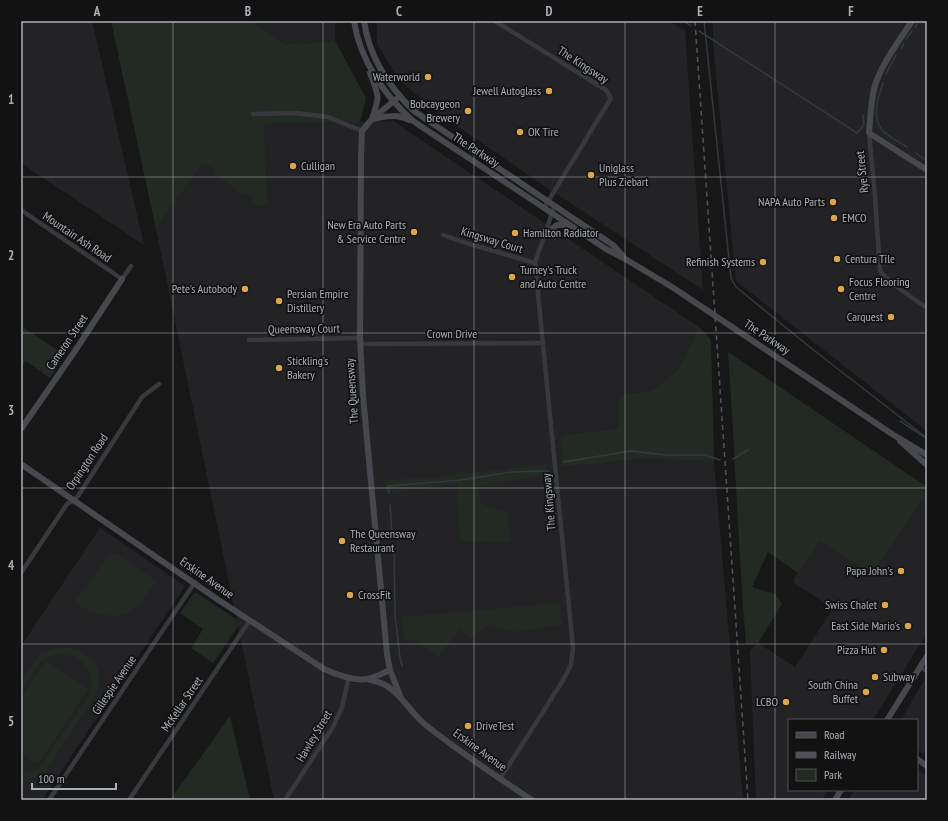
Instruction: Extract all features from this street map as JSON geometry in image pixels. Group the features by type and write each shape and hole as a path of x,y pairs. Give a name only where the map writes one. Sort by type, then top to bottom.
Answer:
{"street":[{"name":"The Parkway","path":"354,21 357,38 366,62 394,102 413,121 570,226 714,315 892,434 927,455"},
{"name":"The Parkway","path":"364,21 372,52 386,77 400,96 414,111 613,246 627,260"},
{"name":"The Kingsway","path":"495,21 606,90 611,98 544,208"},
{"name":"Rye Street","path":"912,21 887,61 875,87 872,100 869,133 880,271 890,282 927,308"},
{"path":"366,62 378,96 378,103 372,119"},
{"path":"253,114 296,113 328,117 362,131 372,119 400,96"},
{"path":"372,119 394,116 413,121"},
{"name":"The Queensway","path":"362,131 360,341 363,396 390,670 401,698"},
{"path":"869,133 927,170"},
{"name":"The Kingsway","path":"500,778 562,682 571,665 573,648 535,263 551,213 555,206"},
{"name":"Mountain Ash Road","path":"21,210 122,279"},
{"path":"544,235 557,225 570,226"},
{"name":"Kingsway Court","path":"443,235 535,263"},
{"name":"Cameron Street","path":"21,429 131,266"},
{"name":"Queensway Court","path":"249,340 360,341"},
{"name":"Crown Drive","path":"360,341 543,343"},
{"name":"Orpington Road","path":"21,572 67,504 74,500 142,397 159,384"},
{"name":"The Parkway","path":"892,434 927,465"},
{"name":"Erskine Avenue","path":"21,464 195,582 217,599 324,669 336,674 367,679 390,670"},
{"name":"Gillespie Avenue","path":"49,800 195,582"},
{"name":"McKellar Street","path":"129,800 250,620"},
{"path":"888,719 927,656"},
{"path":"920,667 927,671"},
{"name":"Hawley Street","path":"285,800 333,727 342,707 350,677"},
{"path":"367,679 386,685 401,698"},
{"name":"Erskine Avenue","path":"401,698 426,726 532,800"},
{"path":"918,760 927,766"},
{"path":"835,800 840,791"}],"shaded area":[{"path":"21,21 92,21 144,245 21,163"},
{"path":"251,21 335,21 335,41 285,44"},
{"path":"377,21 667,21 685,30 703,290 546,187 441,115 400,81 377,44"},
{"path":"713,21 927,21 927,431 736,281 713,44"},
{"path":"393,121 699,327 677,371 652,390 619,395 619,428 561,435 562,467 640,459 714,461 743,800 274,800 156,229 202,162 214,168 268,205 264,124"},
{"path":"927,492 927,633 874,719 788,719 788,791 827,791 822,800 756,800 750,650 758,643 795,667 833,608 794,583 794,579 820,541 872,574"},
{"path":"100,528 185,586 42,800 21,800 21,646"},
{"path":"927,677 927,747 923,754 918,750 918,719 902,719"},
{"path":"918,770 927,776 927,800 848,800 854,791 918,791"}],"green space":[{"path":"111,21 251,21 285,44 335,41 366,98 360,122 264,124 268,205 252,205 253,196 243,195 216,175 214,168 202,163 156,229"},
{"path":"21,326 65,355 50,378 26,361 21,366"},
{"path":"699,327 711,340 714,461 640,459 562,467 561,435 619,428 619,395 652,390 677,371"},
{"path":"728,352 927,487 927,492 872,574 820,541 798,573 768,552 752,587 775,594 782,604 758,643 746,644 733,425"},
{"path":"546,464 547,475 478,486 482,506 507,511 511,542 460,541 457,484 383,493 385,480 443,477"},
{"path":"110,554 116,554 156,581 140,604 124,614 116,616 99,614 74,603"},
{"path":"195,592 236,619 238,626 213,663 191,648 203,629 180,613"},
{"path":"560,603 563,625 512,632 489,624 471,638 459,629 439,657 416,641 404,640 401,617"},
{"path":"67,647 84,654 95,664 99,674 98,691 46,770 34,779 21,782 21,774 33,771 41,766 90,694 91,676 88,669 78,659 65,655 52,656 42,661 35,669 21,692 21,679 39,655 52,649"},
{"path":"46,661 88,689 38,764 21,753 21,699"},
{"path":"230,716 250,800 170,800"}],"waterway":[{"path":"684,21 691,26"},
{"path":"704,21 731,278 736,287 811,348 927,438"},
{"path":"699,31 857,133 864,125 863,115"},
{"path":"906,39 912,31"},
{"path":"901,49 904,43"},
{"path":"886,74 896,55"},
{"path":"883,83 879,95 876,114 879,126 888,135 907,147"},
{"path":"916,153 927,161"},
{"path":"923,436 900,421 924,437"},
{"path":"733,459 748,450"},
{"path":"563,462 631,451 666,455 705,455 720,460"},
{"path":"389,493 388,486 461,480 512,472 549,471"},
{"path":"390,505 392,533"},
{"path":"394,548 395,615 402,666"}],"railway":[{"path":"695,21 748,800"}],"place":[{"name":"Waterworld","path":"428,77"},
{"name":"Jewell Autoglass","path":"549,91"},
{"name":"Bobcaygeon Brewery","path":"468,111"},
{"name":"OK Tire","path":"520,132"},
{"name":"Culligan","path":"293,166"},
{"name":"Uniglass Plus Ziebart","path":"591,175"},
{"name":"NAPA Auto Parts","path":"833,202"},
{"name":"EMCO","path":"834,218"},
{"name":"New Era Auto Parts & Service Centre","path":"414,232"},
{"name":"Hamilton Radiator","path":"515,233"},
{"name":"Centura Tile","path":"837,259"},
{"name":"Refinish Systems","path":"763,262"},
{"name":"Turney's Truck and Auto Centre","path":"512,277"},
{"name":"Pete's Autobody","path":"245,289"},
{"name":"Focus Flooring Centre","path":"841,289"},
{"name":"Persian Empire Distillery","path":"279,301"},
{"name":"Carquest","path":"891,317"},
{"name":"Stickling's Bakery","path":"279,368"},
{"name":"The Queensway Restaurant","path":"342,541"},
{"name":"Papa John's","path":"901,571"},
{"name":"CrossFit","path":"350,595"},
{"name":"Swiss Chalet","path":"885,605"},
{"name":"East Side Mario's","path":"908,626"},
{"name":"Pizza Hut","path":"884,650"},
{"name":"Subway","path":"875,677"},
{"name":"South China Buffet","path":"866,692"},
{"name":"LCBO","path":"786,702"},
{"name":"DriveTest","path":"468,726"}]}
